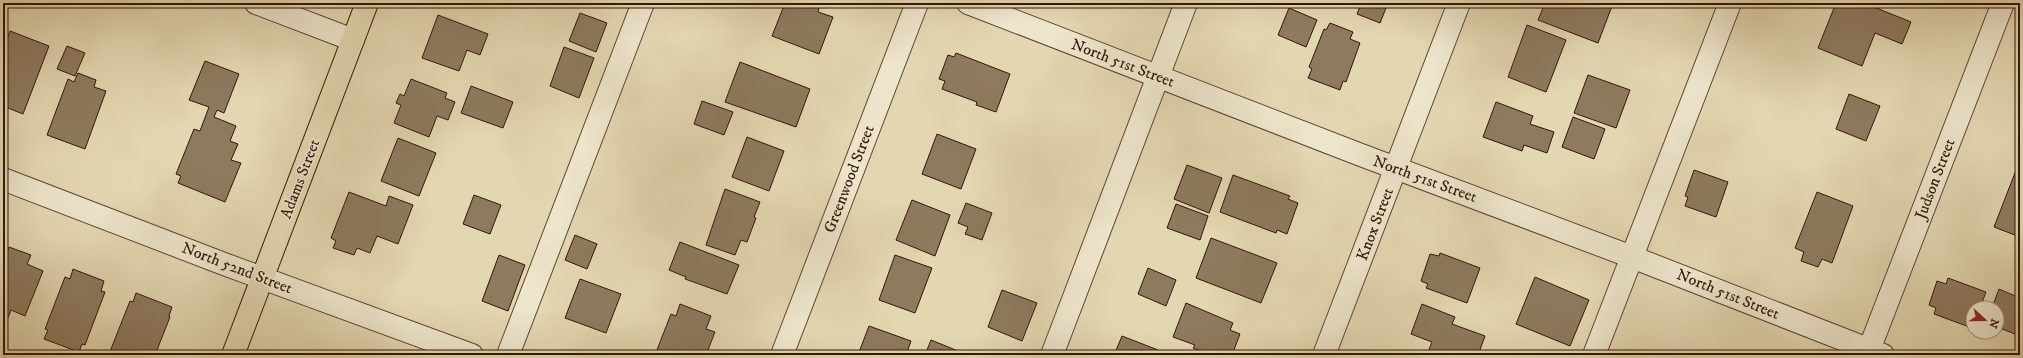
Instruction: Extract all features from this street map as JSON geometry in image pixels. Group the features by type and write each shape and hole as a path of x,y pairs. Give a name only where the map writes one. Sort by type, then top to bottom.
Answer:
{"main road":[{"name":"Adams Street","path":"233,355 367,3"}],"street":[{"path":"256,3 353,40"},
{"path":"508,355 644,3"},
{"name":"Greenwood Street","path":"782,355 917,3"},
{"name":"North 51st Street","path":"968,3 1158,77 1632,257 1873,353"},
{"path":"1052,355 1186,3"},
{"name":"Knox Street","path":"1324,355 1459,3"},
{"path":"1594,355 1730,3"},
{"name":"Judson Street","path":"1873,353 2003,3"},
{"name":"North 52nd Street","path":"3,179 262,278 472,355"}],"building":[{"path":"678,3 692,3 689,8"},
{"path":"785,3 802,7 803,3 816,3 820,5 818,12 833,17 819,54 772,36"},
{"path":"1359,3 1388,3 1380,23 1357,14 1361,4"},
{"path":"1545,3 1603,3 1612,6 1598,43 1538,20"},
{"path":"1836,3 1864,3 1911,22 1902,44 1875,33 1862,66 1818,48"},
{"path":"1289,8 1317,20 1306,47 1278,35"},
{"path":"580,13 607,23 596,52 569,41"},
{"path":"438,15 488,34 480,55 467,50 459,71 422,58"},
{"path":"1330,23 1353,32 1350,39 1360,43 1346,82 1343,81 1340,90 1308,78 1312,69 1309,67 1324,29 1326,30"},
{"path":"1527,25 1566,40 1546,92 1508,77"},
{"path":"10,31 49,46 23,114 3,106 3,50"},
{"path":"67,46 85,53 75,76 57,69"},
{"path":"564,47 594,58 579,98 550,86"},
{"path":"956,53 1010,74 996,112 976,105 977,102 942,89 945,81 939,79 948,55 954,57"},
{"path":"205,61 239,74 224,113 217,110 214,117 236,126 230,141 238,144 231,160 241,163 225,202 178,183 181,176 176,174 194,129 200,131 209,107 189,100"},
{"path":"740,62 810,89 796,127 725,102"},
{"path":"78,73 96,80 94,87 106,91 85,149 47,135 68,79 74,82"},
{"path":"1588,75 1630,90 1616,128 1574,113"},
{"path":"411,79 447,93 445,98 455,102 448,120 437,116 429,137 394,123 401,105 396,103 400,94 404,96"},
{"path":"471,86 513,102 503,128 461,113"},
{"path":"1849,94 1880,106 1866,141 1836,129"},
{"path":"702,101 733,112 724,135 694,124"},
{"path":"1496,102 1533,116 1530,124 1554,132 1547,153 1524,145 1522,151 1483,137"},
{"path":"1573,117 1605,129 1594,159 1562,147"},
{"path":"937,134 976,149 961,189 922,174"},
{"path":"747,137 784,151 769,191 732,177"},
{"path":"398,138 436,153 419,196 381,181"},
{"path":"2020,160 2020,237 1994,227"},
{"path":"1187,165 1222,178 1209,213 1174,199"},
{"path":"1694,170 1728,182 1716,217 1685,206 1688,197 1685,196"},
{"path":"1233,175 1290,196 1288,199 1298,203 1287,234 1277,230 1276,233 1220,212"},
{"path":"725,189 760,202 747,242 741,240 735,255 706,245"},
{"path":"349,192 386,206 389,196 413,205 398,244 377,236 370,253 357,248 354,255 333,248 336,241 331,238"},
{"path":"1817,192 1853,206 1832,263 1822,259 1818,267 1801,261 1804,252 1795,248"},
{"path":"474,195 501,205 490,234 463,224"},
{"path":"912,200 950,215 935,256 896,240"},
{"path":"966,203 992,213 982,240 965,234 968,227 958,223"},
{"path":"1176,204 1208,216 1200,240 1167,228"},
{"path":"575,235 597,244 587,269 565,260"},
{"path":"1211,238 1277,263 1261,303 1196,278"},
{"path":"680,242 739,265 727,294 685,279 686,277 669,270"},
{"path":"9,247 31,255 27,264 43,271 25,316 11,310 8,318 3,317 3,254 6,255"},
{"path":"1440,253 1480,268 1467,303 1426,288 1428,284 1421,281 1430,254 1439,256"},
{"path":"499,255 525,265 508,311 482,301"},
{"path":"895,255 932,268 915,313 879,300"},
{"path":"1148,268 1176,280 1166,306 1138,294"},
{"path":"73,269 104,281 101,291 105,292 85,345 82,344 79,352 44,339 48,330 45,329 65,277 70,279"},
{"path":"1535,277 1589,300 1570,346 1516,324"},
{"path":"1948,278 1986,292 1983,300 1965,300 1965,325 1934,314 1936,308 1929,305 1937,281 1946,284"},
{"path":"580,279 621,294 606,333 565,318"},
{"path":"1999,289 2020,298 2020,336 2005,330 2005,300 1995,300"},
{"path":"1002,290 1037,303 1022,341 988,327"},
{"path":"136,293 172,307 170,317 155,355 109,354 130,301 133,302"},
{"path":"1186,303 1233,323 1230,330 1240,334 1232,355 1223,351 1221,355 1215,353 1211,355 1193,348 1195,345 1173,337"},
{"path":"680,304 711,316 706,329 715,332 706,355 655,355 671,314 676,316"},
{"path":"1422,304 1455,317 1452,324 1485,336 1478,355 1427,355 1432,342 1411,334"},
{"path":"869,326 911,341 906,355 858,355"},
{"path":"1122,336 1158,350 1156,355 1114,355"},
{"path":"931,340 958,351 957,355 925,355"}]}
